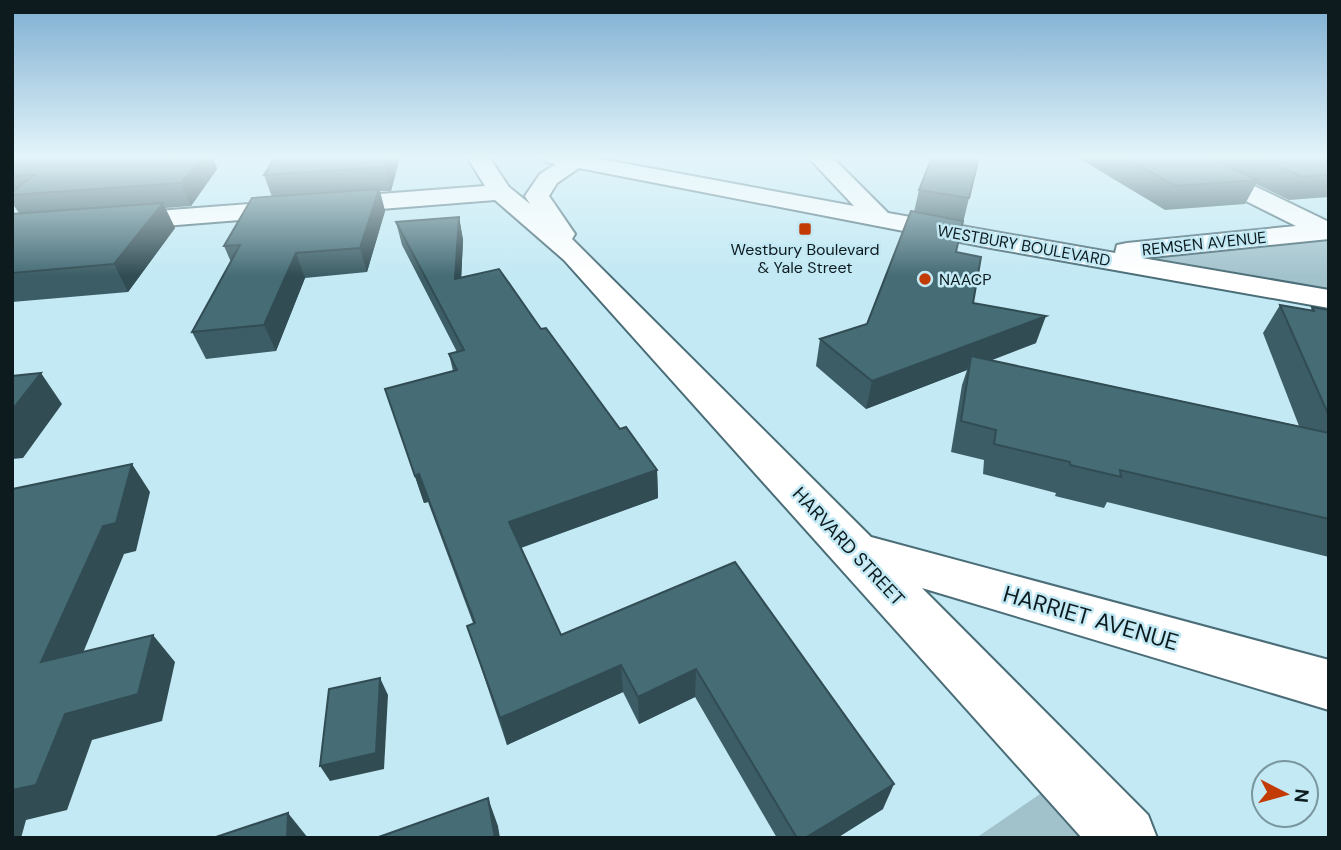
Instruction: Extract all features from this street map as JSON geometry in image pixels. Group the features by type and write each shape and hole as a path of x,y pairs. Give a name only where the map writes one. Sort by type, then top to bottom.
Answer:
{"street":[{"path":"12,230 440,197"},
{"name":"HARVARD STREET","path":"506,197 574,254 1125,838"},
{"name":"HARVARD STREET","path":"537,197 574,254"},
{"name":"WESTBURY BOULEVARD","path":"765,197 1080,256 1329,299"},
{"path":"858,197 879,218"},
{"path":"1257,197 1327,231"},
{"name":"REMSEN AVENUE","path":"1080,256 1327,231"},
{"name":"HARRIET AVENUE","path":"854,550 1329,685"}],"shaded area":[{"path":"1329,231 1329,299 1080,255"},
{"path":"1056,783 1104,838 976,838"}],"building":[{"path":"377,197 360,248 296,253 264,325 192,332 240,245 224,246 252,198"},
{"path":"163,203 114,264 12,273 12,214"},
{"path":"911,211 963,221 956,252 981,257 973,303 1046,316 872,381 820,339 867,324"},
{"path":"459,217 455,279 499,269 541,329 546,328 620,429 626,427 657,470 509,522 561,635 735,562 894,784 805,838 797,838 696,669 638,697 621,665 500,718 467,626 475,623 419,474 415,476 385,389 457,370 449,354 464,350 396,222"},
{"path":"1280,305 1314,311 1312,307 1329,310 1329,416"},
{"path":"971,356 1329,433 1329,519 1120,470 1121,477 994,444 996,430 961,421"},
{"path":"41,373 12,410 12,376"},
{"path":"132,464 116,523 103,526 41,662 153,635 138,694 65,714 36,785 12,790 12,491"},
{"path":"380,678 376,753 320,766 329,689"},
{"path":"488,798 495,838 376,838"},
{"path":"288,813 287,838 213,838"}],"place":[{"name":"Westbury Boulevard & Yale Street","path":"805,229"},
{"name":"NAACP","path":"925,279"}]}
